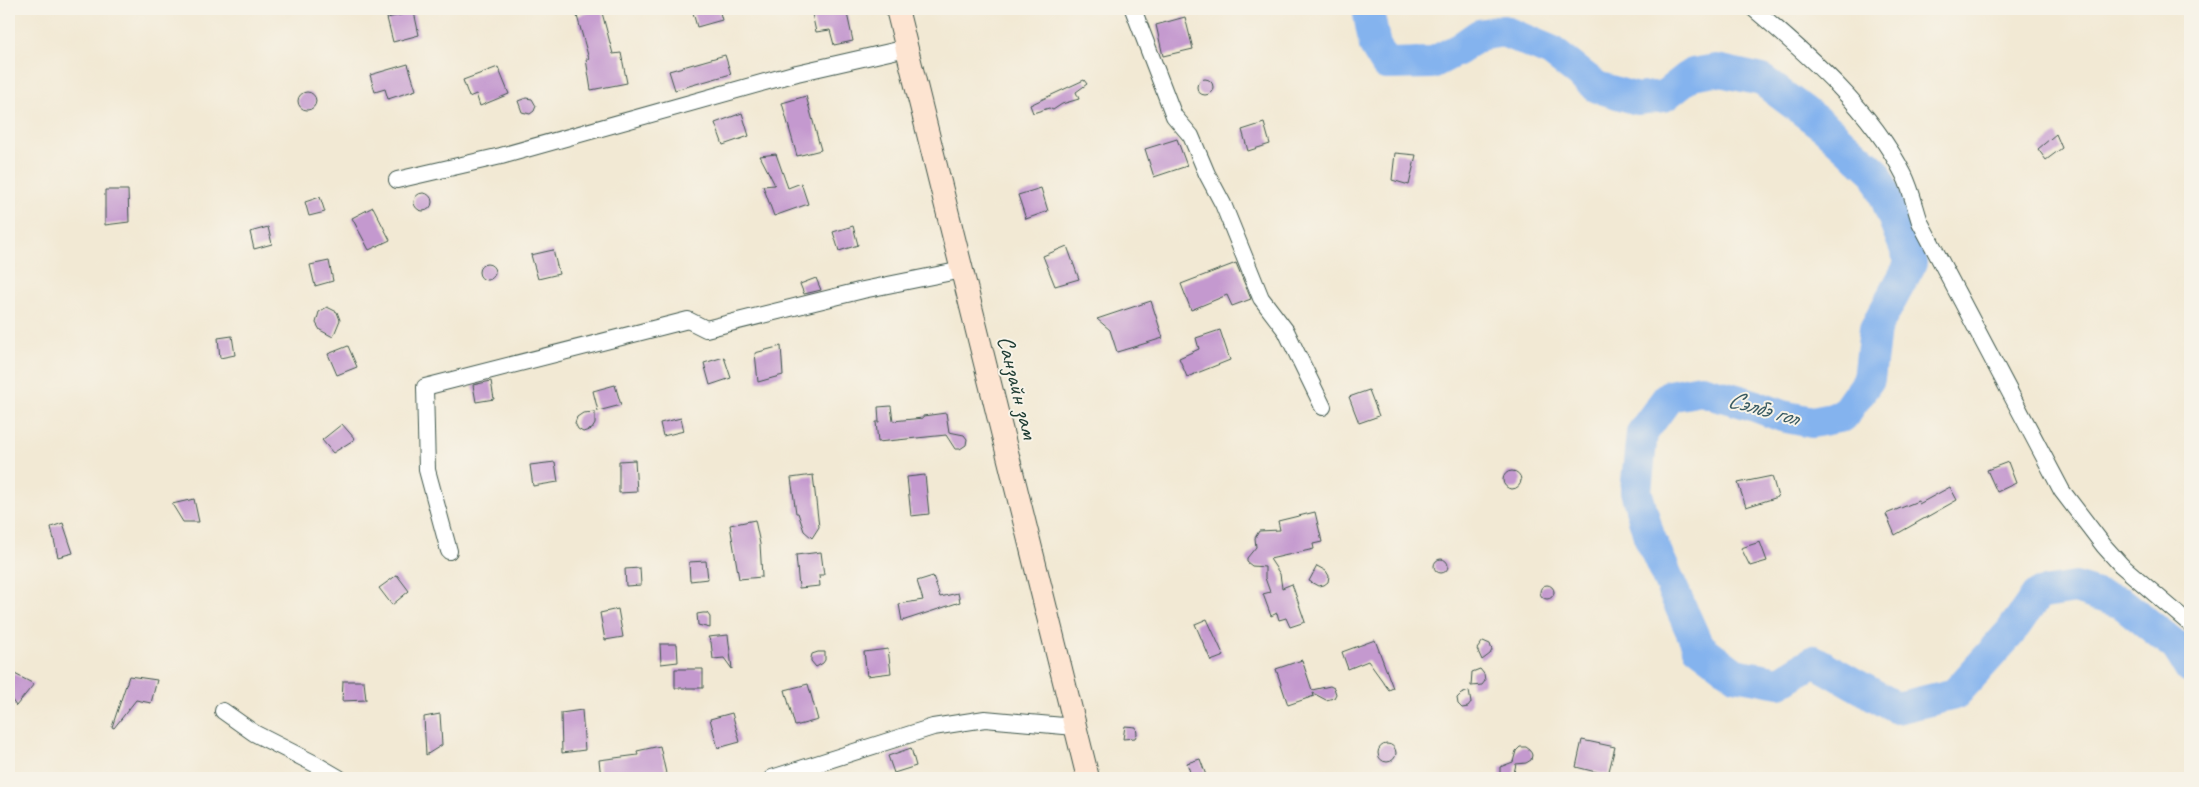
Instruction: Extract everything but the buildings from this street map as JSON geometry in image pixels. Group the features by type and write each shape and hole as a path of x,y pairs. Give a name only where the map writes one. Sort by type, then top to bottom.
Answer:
{"main road":[{"name":"Санзайн зам","path":"903,24 1088,778"}],"street":[{"path":"1133,9 1174,116 1191,136 1207,174 1223,204 1261,298 1286,331 1323,407"},
{"path":"1754,9 1808,56 1877,131 1905,176 1920,222 2062,491 2121,565 2190,624"},
{"path":"397,180 501,156 796,73 903,24"},
{"path":"449,551 426,470 424,387 688,320 706,329 863,290 962,270"},
{"path":"223,711 254,733 339,778"},
{"path":"772,778 933,728 985,719 1075,728"}],"waterway":[{"name":"Сэлбэ гол","path":"1368,9 1375,46 1386,64 1432,63 1459,49 1479,35 1503,31 1551,51 1597,87 1637,99 1664,96 1692,74 1716,70 1762,80 1826,128 1876,173 1911,263 1875,329 1869,379 1843,416 1812,422 1782,416 1750,404 1701,390 1669,396 1642,433 1636,491 1649,536 1698,646 1735,674 1780,682 1814,661 1897,708 1955,694 2010,633 2038,594 2075,588 2122,603 2177,647 2190,668"}]}
